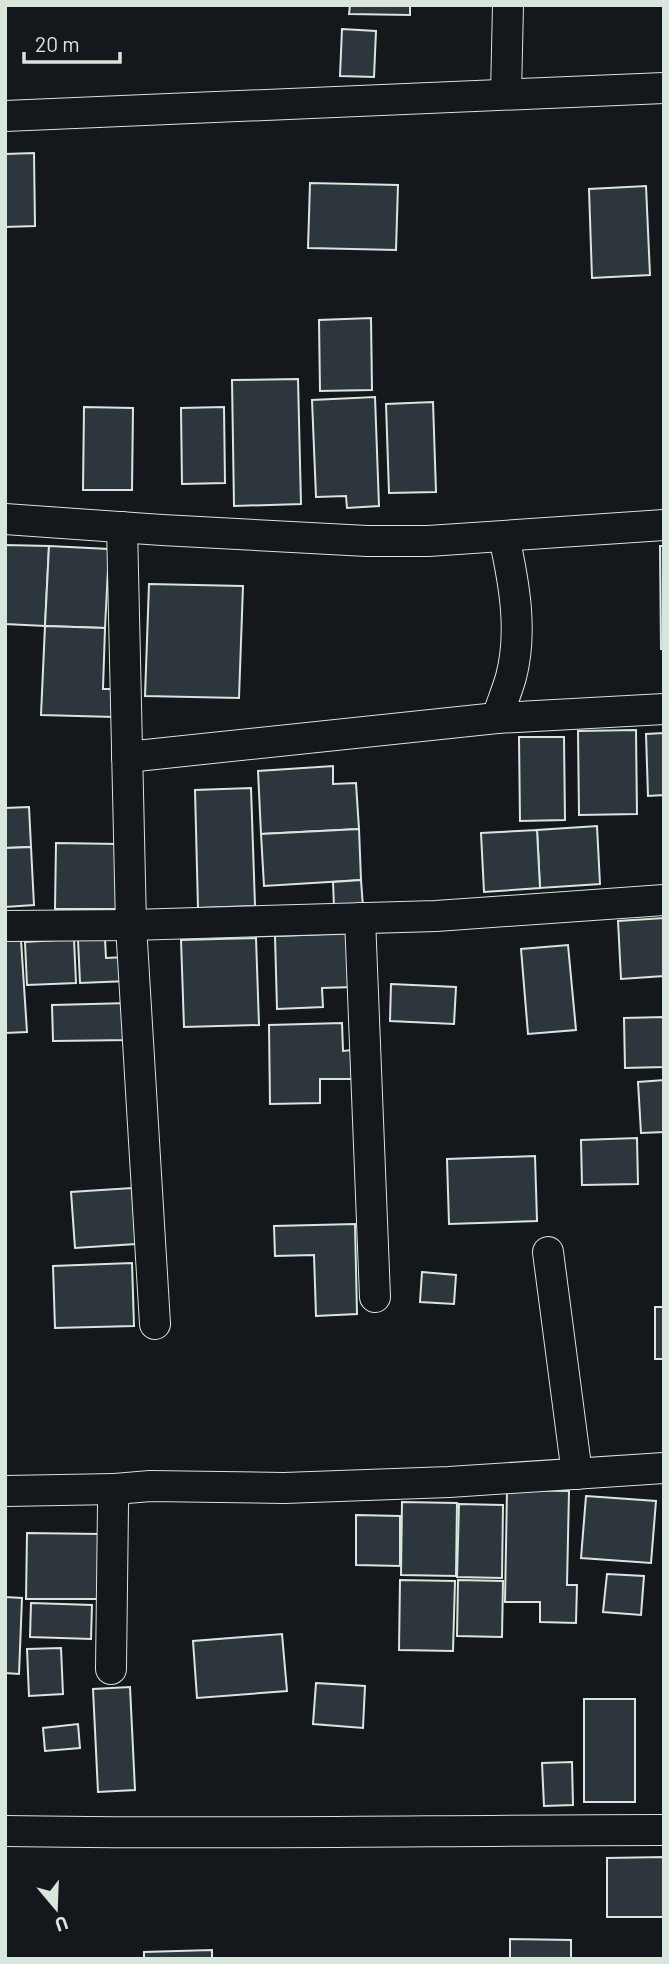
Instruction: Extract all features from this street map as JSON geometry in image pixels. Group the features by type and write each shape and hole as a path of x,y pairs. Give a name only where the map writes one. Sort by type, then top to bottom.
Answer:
{"street":[{"path":"506,94 508,5"},
{"path":"5,116 664,88"},
{"path":"5,519 367,541 504,537 664,525"},
{"path":"122,527 131,925 155,1324"},
{"path":"497,718 511,676 516,632 514,578 504,537"},
{"path":"127,757 497,718 664,709"},
{"path":"5,926 436,916 664,900"},
{"path":"360,918 375,1297"},
{"path":"548,1252 578,1474"},
{"path":"5,1491 150,1486 297,1488 449,1482 664,1468"},
{"path":"111,1669 115,1489"},
{"path":"5,1831 160,1833 664,1830"}],"building":[{"path":"350,5 410,5 410,15 349,14"},
{"path":"342,29 376,31 374,77 340,76"},
{"path":"34,153 35,226 5,227 5,154"},
{"path":"310,183 398,185 396,250 308,248"},
{"path":"646,186 650,275 592,278 589,189"},
{"path":"371,318 372,390 320,391 319,320"},
{"path":"298,379 301,504 234,506 232,380"},
{"path":"375,397 379,506 347,508 346,496 316,497 312,400"},
{"path":"433,402 436,492 389,493 386,404"},
{"path":"84,407 133,408 132,490 83,490"},
{"path":"224,407 225,483 182,484 181,408"},
{"path":"5,545 49,546 45,626 5,624"},
{"path":"49,546 109,549 105,628 45,626"},
{"path":"660,546 664,546 664,649 661,649"},
{"path":"149,584 243,586 239,698 145,696"},
{"path":"45,626 105,628 103,689 115,689 114,717 41,715"},
{"path":"636,730 637,814 579,815 578,731"},
{"path":"664,733 664,795 648,796 646,734"},
{"path":"519,737 564,737 565,820 520,821"},
{"path":"333,766 333,784 356,783 359,829 261,834 258,771"},
{"path":"251,788 255,906 198,908 195,790"},
{"path":"29,807 31,847 5,848 5,808"},
{"path":"597,826 600,884 540,888 537,830"},
{"path":"359,829 361,880 264,886 261,834"},
{"path":"537,830 540,888 484,892 481,833"},
{"path":"56,843 120,844 119,909 55,909"},
{"path":"31,847 34,905 5,907 5,848"},
{"path":"361,880 363,907 334,908 333,882"},
{"path":"664,918 664,976 621,979 618,921"},
{"path":"351,933 353,987 322,988 323,1007 277,1009 275,936"},
{"path":"256,938 259,1025 184,1027 181,940"},
{"path":"74,939 76,983 27,985 25,942"},
{"path":"105,939 106,958 127,957 128,981 80,983 78,940"},
{"path":"21,940 27,1032 5,1033 5,941"},
{"path":"568,945 576,1030 528,1034 521,949"},
{"path":"391,984 456,987 454,1024 390,1021"},
{"path":"130,1003 131,1040 53,1041 52,1005"},
{"path":"664,1017 664,1067 625,1068 624,1018"},
{"path":"342,1023 343,1051 352,1050 352,1079 320,1079 320,1103 270,1104 269,1025"},
{"path":"664,1080 664,1132 641,1133 638,1082"},
{"path":"637,1138 638,1184 582,1185 581,1140"},
{"path":"535,1156 537,1221 449,1224 447,1159"},
{"path":"132,1188 136,1244 75,1248 71,1192"},
{"path":"355,1224 357,1314 316,1316 314,1255 275,1256 274,1226"},
{"path":"132,1263 134,1326 55,1328 53,1266"},
{"path":"422,1272 456,1275 454,1304 420,1302"},
{"path":"655,1307 664,1307 664,1359 655,1359"},
{"path":"507,1490 569,1491 567,1585 577,1585 576,1623 540,1622 540,1602 505,1602"},
{"path":"586,1496 656,1501 651,1563 581,1558"},
{"path":"402,1502 457,1503 456,1576 401,1575"},
{"path":"459,1504 503,1505 502,1578 457,1577"},
{"path":"356,1515 400,1516 400,1566 356,1565"},
{"path":"27,1533 101,1534 100,1599 26,1599"},
{"path":"607,1574 644,1576 641,1615 603,1612"},
{"path":"400,1580 455,1581 453,1651 399,1650"},
{"path":"458,1580 503,1581 502,1637 457,1636"},
{"path":"5,1597 22,1598 19,1674 5,1673"},
{"path":"31,1603 92,1605 91,1639 30,1637"},
{"path":"282,1634 287,1691 197,1698 193,1641"},
{"path":"61,1648 63,1694 29,1696 27,1649"},
{"path":"316,1683 365,1686 363,1728 313,1724"},
{"path":"130,1687 135,1790 98,1792 93,1689"},
{"path":"584,1699 635,1699 635,1802 584,1802"},
{"path":"78,1724 80,1748 45,1751 43,1728"},
{"path":"572,1762 573,1805 544,1806 542,1763"},
{"path":"664,1857 664,1917 607,1917 607,1858"},
{"path":"510,1939 571,1940 571,1959 510,1959"},
{"path":"212,1950 212,1959 144,1959 144,1952"}]}
